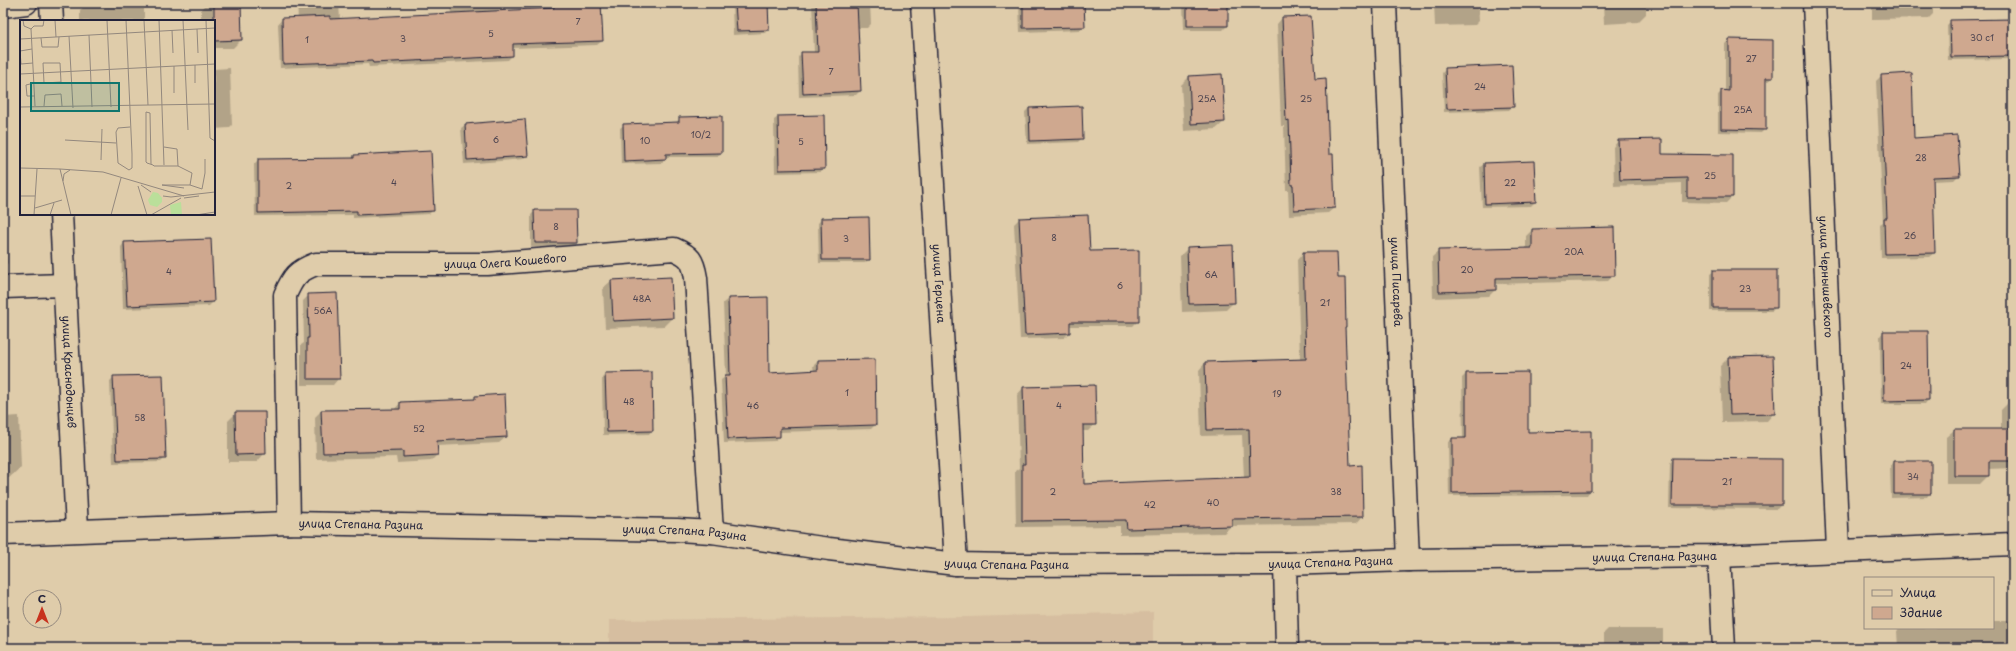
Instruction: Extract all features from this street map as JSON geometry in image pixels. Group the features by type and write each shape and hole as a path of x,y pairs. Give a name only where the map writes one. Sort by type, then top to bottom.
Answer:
{"street":[{"path":"3,6 26,3"},
{"path":"51,3 52,20"},
{"name":"улица Герцена","path":"922,3 956,564"},
{"name":"улица Писарева","path":"1385,3 1408,560"},
{"name":"улица Чернышевского","path":"1814,3 1838,550"},
{"name":"улица Краснодонцев","path":"61,215 77,529"},
{"name":"улица Олега Кошевого","path":"289,523 285,295 291,281 302,269 316,264 487,264 674,250 687,255 694,266 696,278 712,532"},
{"path":"3,287 65,285"},
{"name":"улица Степана Разина","path":"3,534 77,529 289,523 712,532 829,549 956,564 1020,566 1285,564 1408,560 1719,556 2013,544"},
{"path":"1719,556 1724,648"},
{"path":"1285,564 1287,648"}],"shaded area":[{"path":"1153,612 1153,648 609,648 609,620 967,617"}],"building":[{"path":"214,3 241,3 242,40 215,41"},
{"path":"554,3 601,3 603,41 513,44 513,56 373,63 372,61 283,64 282,18 330,16 330,19 554,8"},
{"path":"735,3 768,3 769,30 737,31"},
{"path":"816,3 857,3 861,91 803,94 801,52 818,52"},
{"path":"1023,3 1084,3 1085,27 1023,28"},
{"path":"1187,3 1228,3 1228,26 1187,26"},
{"path":"1311,16 1315,79 1326,78 1329,154 1333,154 1335,208 1294,210 1293,185 1291,185 1289,120 1286,121 1282,17"},
{"path":"2013,19 2013,56 1951,57 1950,20"},
{"path":"1729,39 1773,40 1773,78 1766,78 1766,130 1721,129 1721,90 1729,91"},
{"path":"1512,65 1514,107 1447,109 1445,68"},
{"path":"1912,73 1914,138 1957,135 1960,176 1933,177 1935,253 1885,254 1884,218 1887,218 1881,75"},
{"path":"1222,74 1225,122 1191,124 1189,76"},
{"path":"1082,106 1083,139 1030,141 1029,108"},
{"path":"824,115 825,169 779,170 778,116"},
{"path":"722,116 722,153 666,154 666,159 624,161 623,124 679,122 679,117"},
{"path":"525,119 528,156 467,160 465,124"},
{"path":"1662,139 1662,154 1733,155 1733,197 1687,197 1687,178 1620,180 1618,140"},
{"path":"431,151 434,211 357,215 357,211 258,213 258,159 354,158 354,155"},
{"path":"1534,161 1536,202 1485,204 1484,163"},
{"path":"534,210 576,210 577,243 535,243"},
{"path":"1088,215 1090,251 1139,250 1139,322 1070,322 1070,333 1025,335 1019,218"},
{"path":"869,217 870,260 822,260 821,218"},
{"path":"1614,227 1615,276 1496,278 1496,290 1439,292 1438,250 1532,248 1532,229"},
{"path":"211,239 214,302 127,306 124,242"},
{"path":"1233,245 1235,303 1189,304 1187,247"},
{"path":"1303,252 1337,252 1338,278 1345,278 1345,327 1350,466 1362,465 1363,517 1232,519 1232,526 1127,529 1126,520 1022,521 1022,464 1025,464 1023,387 1095,385 1096,425 1083,425 1084,484 1250,477 1249,429 1207,430 1205,362 1306,359"},
{"path":"1713,270 1777,270 1777,308 1713,308"},
{"path":"671,277 673,318 613,321 611,280"},
{"path":"337,293 340,379 307,379 307,338 309,338 308,294"},
{"path":"768,297 769,373 818,370 818,360 875,359 876,425 780,428 780,437 728,439 725,375 730,375 728,298"},
{"path":"1883,331 1928,331 1929,400 1884,401"},
{"path":"1773,356 1775,414 1730,415 1728,357"},
{"path":"652,372 653,431 607,432 605,373"},
{"path":"1528,372 1528,432 1591,431 1591,491 1452,493 1452,438 1466,438 1466,373"},
{"path":"163,375 166,459 117,460 113,376"},
{"path":"505,394 507,437 437,441 438,455 403,457 403,451 323,453 321,410 400,409 400,402 475,399 475,396"},
{"path":"235,412 265,412 266,454 236,455"},
{"path":"1954,429 2013,429 2013,461 1989,461 1989,476 1954,476"},
{"path":"1673,458 1782,459 1782,505 1672,505"},
{"path":"1894,461 1931,461 1931,494 1894,494"}]}
